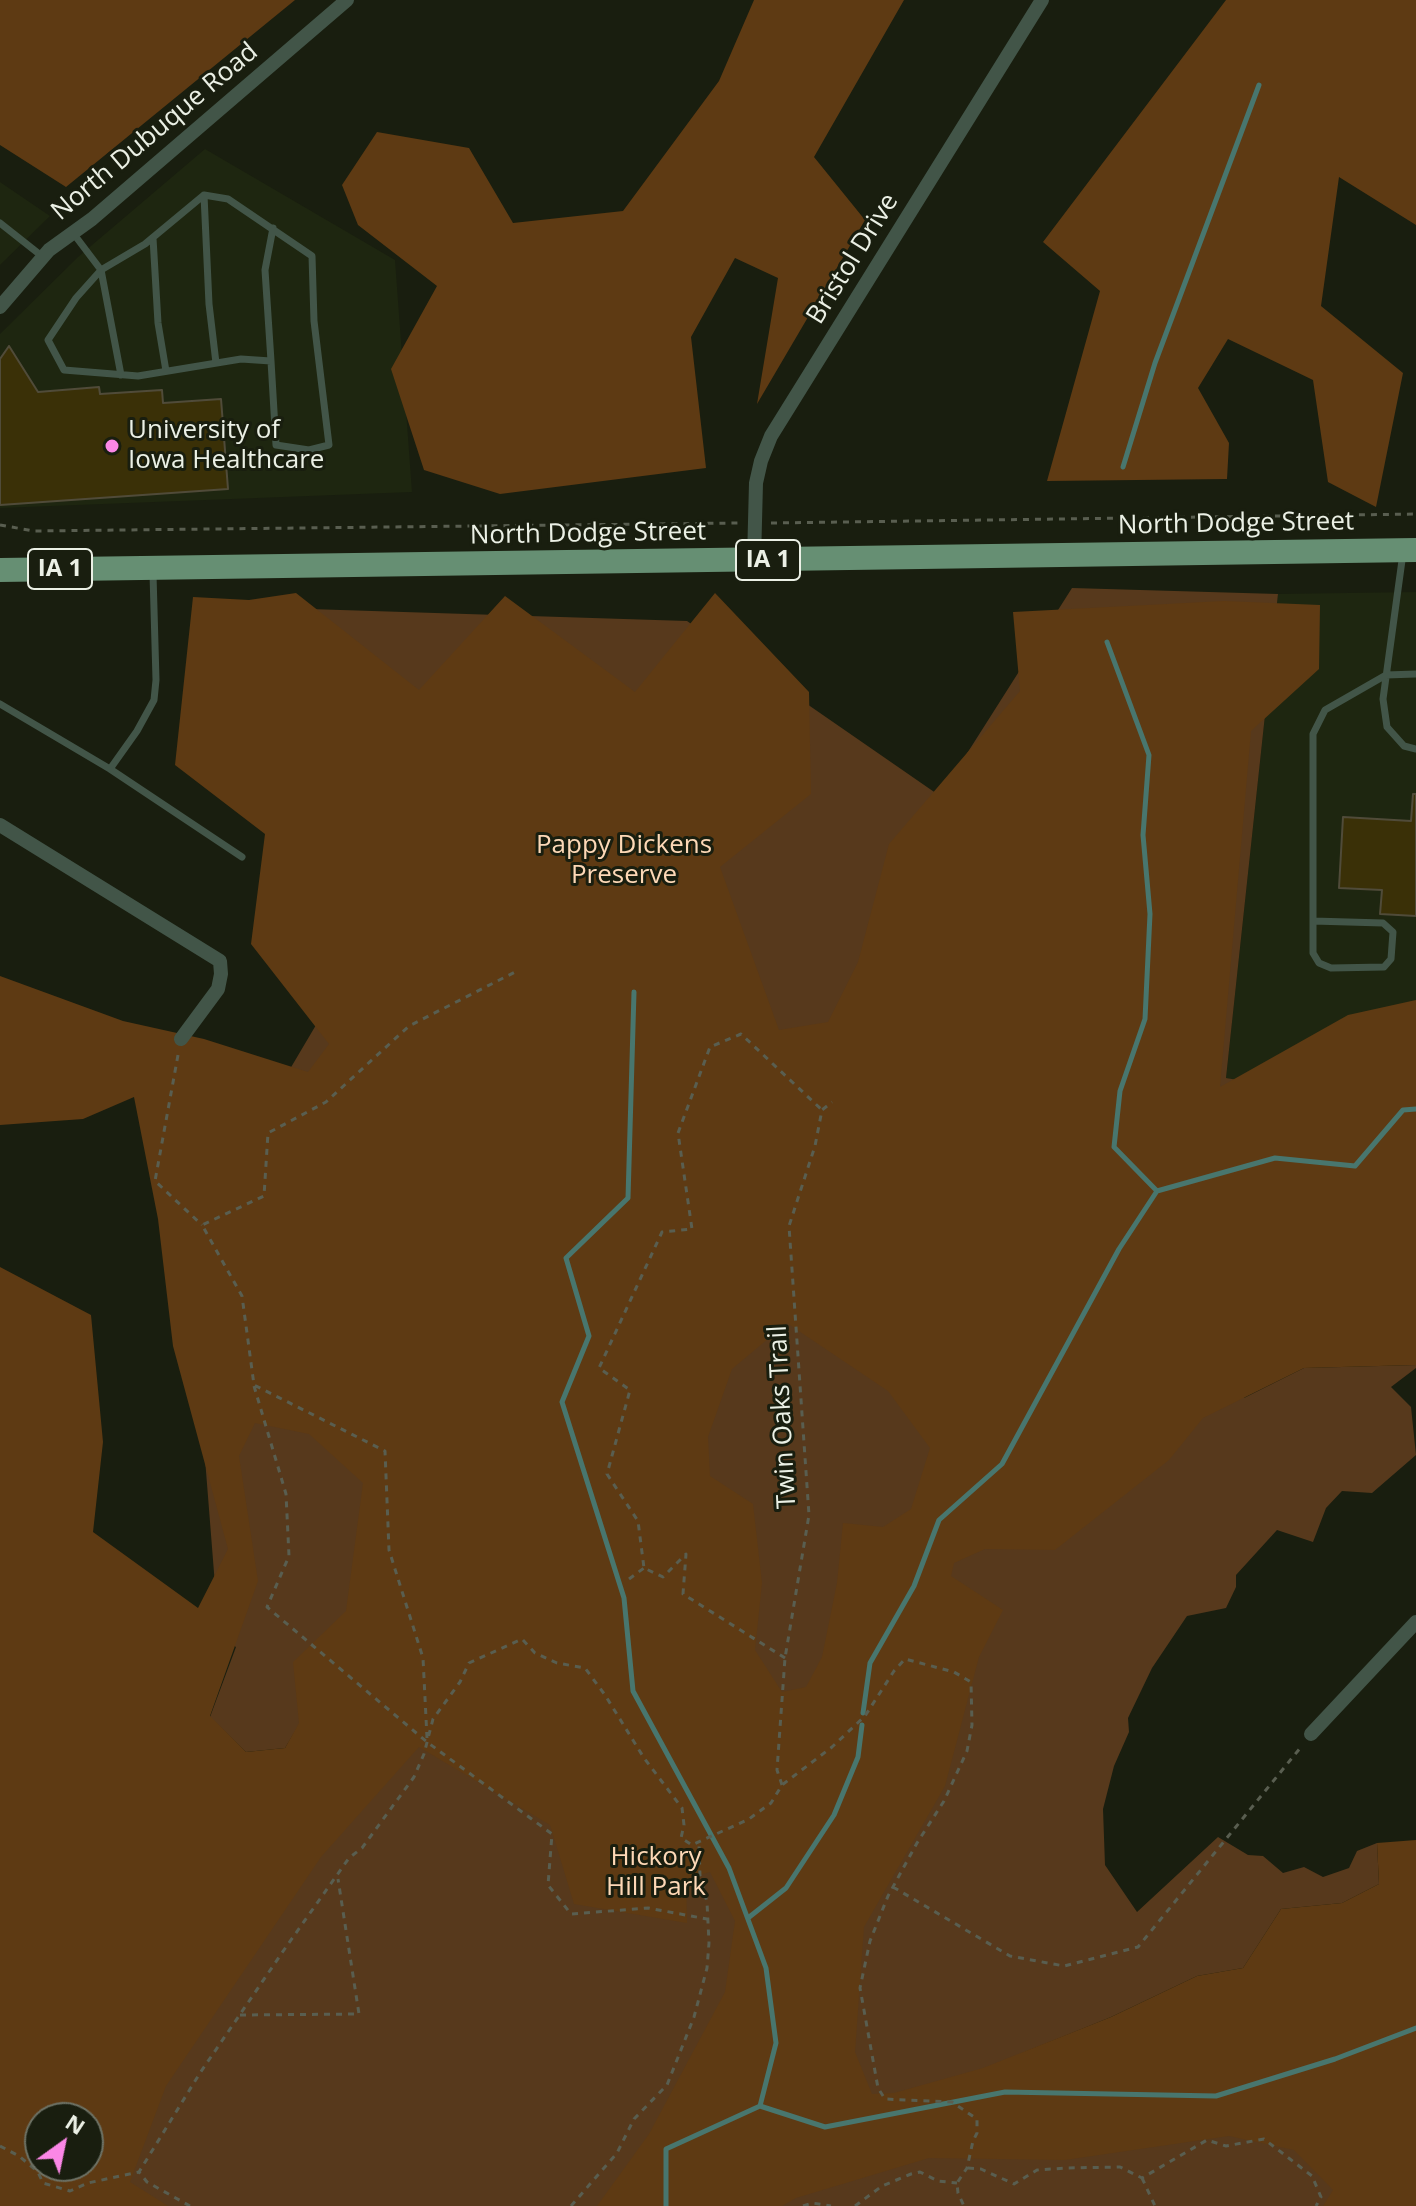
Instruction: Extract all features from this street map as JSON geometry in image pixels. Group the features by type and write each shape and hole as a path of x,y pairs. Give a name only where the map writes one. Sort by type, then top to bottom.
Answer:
{"main road":[{"name":"North Dodge Street","path":"0,570 1410,550"}],"street":[{"name":"North Dubuque Road","path":"0,307 43,257 347,0"},
{"name":"Bristol Drive","path":"754,560 756,483 771,436 1042,0"},
{"path":"0,825 220,961 218,989 181,1039"},
{"path":"1311,1734 1416,1622"}],"lane":[{"path":"271,361 241,359 138,376 64,370 48,340 76,298 101,270 153,238 204,195 228,199 273,228 312,256 314,321 329,445 309,450 276,445 271,361 265,270 273,228"},
{"path":"204,195 209,304 216,363"},
{"path":"0,223 43,257"},
{"path":"73,233 101,270 121,375"},
{"path":"153,238 158,323 166,371"},
{"path":"1410,550 1383,699 1387,727 1404,746 1416,749"},
{"path":"110,769 154,700 153,568"},
{"path":"1313,921 1383,923 1393,932 1391,959 1384,967 1331,968 1319,963 1313,953 1313,921 1313,734 1325,710 1386,675 1416,674"},
{"path":"0,704 110,769 242,857"}],"path":[{"path":"0,525 34,531 1416,514"},
{"path":"202,1225 264,1196 268,1133 326,1102 409,1026 519,970"},
{"path":"644,1568 638,1521 607,1474 630,1390 599,1368 662,1232 692,1229 678,1133 710,1047 741,1034 822,1110 832,1102"},
{"path":"181,1039 155,1181 202,1225 242,1296 254,1385 286,1494 289,1556 267,1607 427,1742 552,1834 548,1885 571,1914 648,1908 707,1919"},
{"name":"Twin Oaks Trail","path":"782,1785 777,1770 785,1658 809,1515 789,1226 815,1146 822,1110"},
{"path":"254,1385 385,1451 389,1550 423,1658 427,1742"},
{"path":"644,1568 663,1577 686,1554 683,1594 785,1658"},
{"path":"629,1579 644,1568"},
{"path":"0,2146 19,2156 38,2172 43,2183 70,2191 88,2183 139,2172 200,2073 349,1858 362,1848 414,1777 433,1719 460,1682 469,1663 522,1639 535,1653 557,1663 585,1668 644,1758 682,1808 684,1825 681,1838 692,1845 749,1819 771,1803 782,1785 832,1747 865,1716 905,1659 954,1672 971,1682 972,1725 967,1751 944,1801 893,1887 870,1941 860,1988 878,2088 885,2099 952,2102 977,2119 977,2133 967,2168 957,2183 964,2206"},
{"path":"893,1887 1010,1956 1064,1966 1138,1947 1311,1734"},
{"path":"571,2206 617,2153 634,2119 667,2085 694,2017 704,1983 709,1943 699,1844"},
{"path":"240,2015 359,2014 338,1876"},
{"path":"1142,2178 1207,2140 1226,2146 1264,2139 1312,2176 1321,2197 1316,2206"},
{"path":"967,2168 981,2169 1014,2184 1037,2170 1120,2167 1142,2178 1155,2206"},
{"path":"139,2172 147,2182 190,2206"},
{"path":"855,2206 882,2186 911,2174 920,2172 938,2181 957,2183"},
{"path":"803,2206 812,2203 831,2206"}],"shaded area":[{"path":"205,149 395,260 412,492 0,508 0,334 78,257"},
{"path":"0,182 50,216 0,265"},
{"path":"1416,592 1416,1107 1226,1078 1278,594"}],"green space":[{"path":"0,0 295,0 66,187 0,145"},
{"path":"754,0 904,0 814,157 865,220 757,404 778,278 735,258 691,337 706,468 500,494 424,470 391,369 437,286 358,225 342,185 377,132 469,148 513,223 623,211 719,81"},
{"path":"1226,0 1416,0 1416,225 1339,177 1321,306 1403,373 1376,507 1328,482 1313,380 1228,339 1198,388 1229,443 1227,479 1047,481 1100,291 1043,242"},
{"name":"Hickory Hill Park","path":"1072,588 1278,594 1226,1078 1379,1103 1244,1398 1304,1368 1416,1365 1391,1387 1411,1407 1416,1455 1372,1493 1342,1491 1326,1508 1313,1542 1277,1530 1236,1575 1236,1587 1226,1608 1187,1616 1152,1668 1128,1718 1129,1732 1114,1766 1103,1809 1105,1865 1137,1912 1218,1837 1248,1855 1263,1856 1283,1873 1304,1867 1323,1877 1349,1868 1357,1851 1377,1843 1379,1884 1342,1903 1281,1909 1243,1968 1197,1976 1111,2017 1020,2054 1416,1958 1357,2206 0,2206 0,1987 356,1722 296,1685 300,1723 285,1748 246,1752 210,1717 236,1647 219,1636 182,1167 277,1091 394,893 215,606 687,621 940,796"},
{"name":"Pappy Dickens Preserve","path":"296,593 419,690 505,596 635,692 715,593 809,692 811,794 720,867 779,1030 828,1022 858,962 889,844 1020,691 1013,612 1224,601 1320,605 1319,669 1251,731 1220,1087 1348,1015 1416,1000 1416,1365 1304,1368 1203,1418 1169,1460 1055,1550 985,1549 954,1563 951,1576 1003,1610 979,1657 945,1786 864,1927 855,2052 872,2094 894,2093 983,2068 1111,2017 1197,1976 1243,1968 1281,1909 1342,1903 1379,1884 1377,1843 1416,1840 1416,2206 1323,2206 1333,2190 1294,2150 1229,2136 1065,2160 929,2158 796,2198 782,2206 597,2206 649,2134 725,1992 735,1921 710,1872 686,1879 687,1923 574,1904 550,1825 419,1747 321,1857 166,2086 130,2182 168,2206 0,2206 0,1267 91,1315 103,1442 93,1532 198,1608 228,1549 173,1346 158,1219 134,1097 83,1119 0,1125 0,976 123,1021 204,1039 308,1072 329,1044 251,944 265,834 175,765 193,597 249,600","holes":["787,1323 888,1391 930,1448 911,1509 883,1527 843,1523 837,1583 822,1657 806,1687 782,1692 755,1650 762,1583 753,1504 710,1476 708,1437 732,1369","255,1423 309,1434 363,1483 346,1611 293,1662 299,1723 285,1748 246,1752 210,1716 258,1581 239,1456"]}],"building":[{"name":"University of Iowa Healthcare","path":"9,346 38,392 99,387 100,394 162,390 163,403 221,399 228,489 0,505 0,359"},
{"path":"1413,794 1416,794 1416,916 1380,914 1382,890 1339,888 1343,817 1411,821"}],"waterway":[{"path":"1123,467 1155,363 1259,85"},
{"path":"1107,642 1149,755 1143,835 1150,914 1145,1019 1120,1091 1114,1147 1157,1191"},
{"path":"634,992 628,1198 566,1258 589,1336 562,1402 624,1598 633,1691 729,1868 766,1968 776,2043 760,2106"},
{"path":"863,1713 870,1663 914,1586 939,1520 1002,1464 1119,1249 1157,1191 1275,1158 1355,1166 1403,1110 1416,1109"},
{"path":"748,1918 786,1888 834,1815 858,1757 862,1725"},
{"path":"666,2206 666,2149 760,2106 825,2127 1005,2092 1216,2096 1335,2059 1416,2028"}],"place":[{"name":"University of Iowa Healthcare","path":"112,446"}]}
